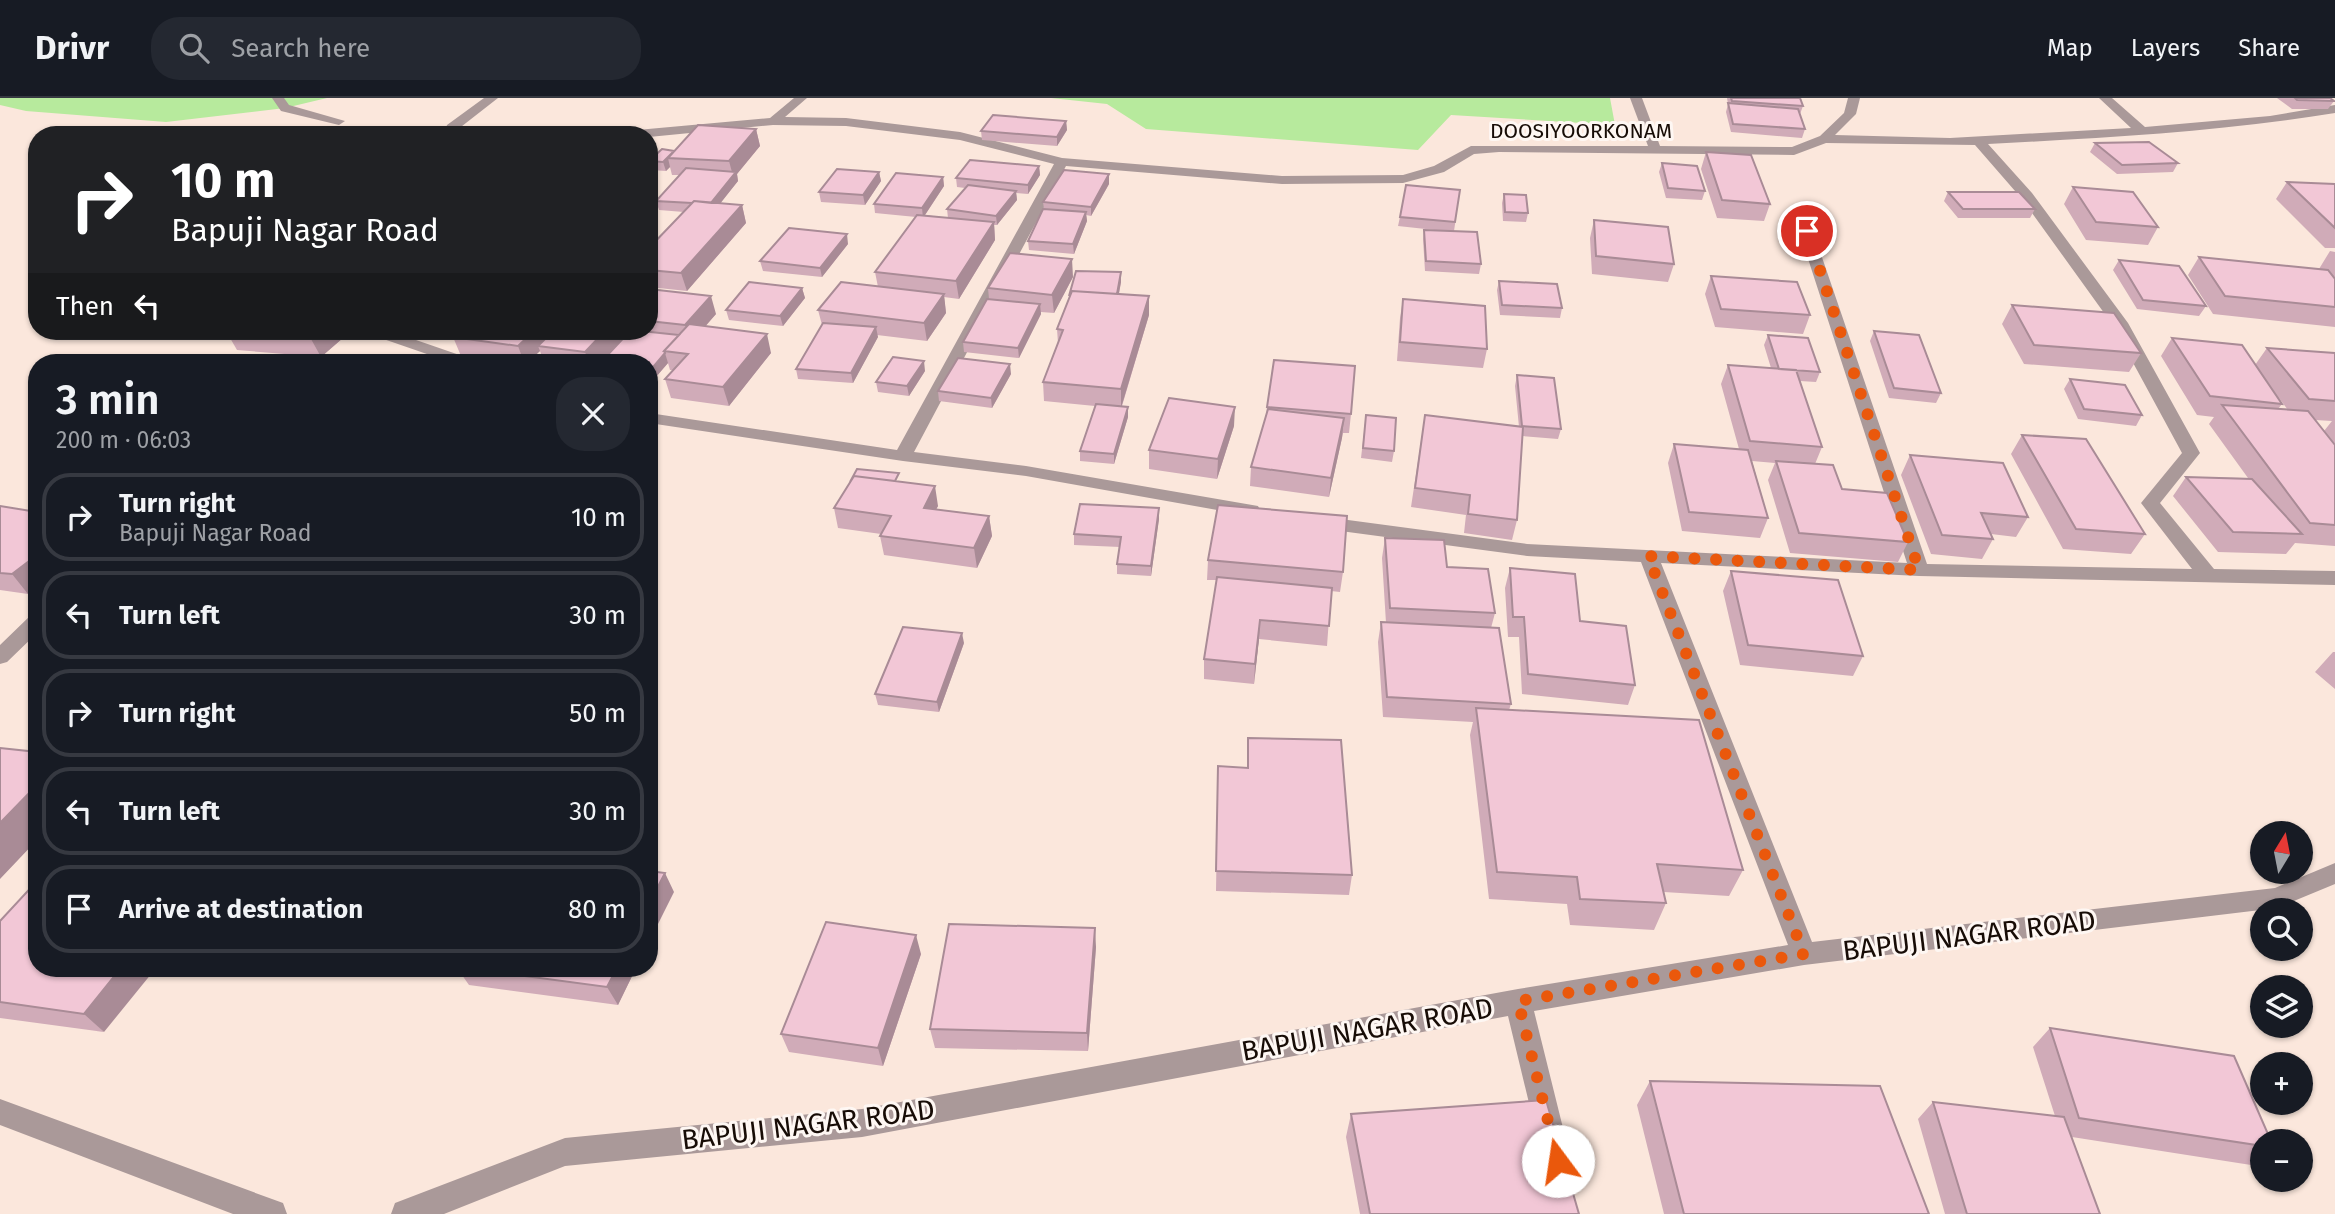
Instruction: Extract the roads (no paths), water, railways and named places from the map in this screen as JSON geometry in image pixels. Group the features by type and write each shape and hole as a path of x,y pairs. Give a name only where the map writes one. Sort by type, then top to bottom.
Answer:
{"street":[{"path":"278,98 285,108 339,121"},
{"path":"454,126 492,98"},
{"path":"773,121 801,98"},
{"path":"1636,98 1656,151"},
{"path":"1824,139 1850,114 1854,98"},
{"path":"2105,98 2142,131"},
{"name":"DOOSIYOORKONAM","path":"658,132 773,121 846,122 960,136 1062,162 1282,180 1366,180 1415,176 1439,169 1471,150 1794,151 1824,139 1978,140 2142,131 2270,120 2335,109"},
{"path":"1978,140 2027,196 2120,323 2191,453 2150,503 2208,575"},
{"path":"903,456 1062,162"},
{"path":"1807,231 1919,570"},
{"path":"401,340 442,354"},
{"path":"658,419 903,456 1026,471 1266,513"},
{"path":"1293,518 1527,550 1919,570 2335,578"},
{"path":"1648,556 1804,954"},
{"path":"0,657 28,630"},
{"name":"BAPUJI NAGAR ROAD","path":"406,1214 565,1152 862,1123 1518,1001 1804,954 2277,898 2335,873"},
{"path":"1518,1001 1554,1147"},
{"path":"0,1112 272,1214"}]}
